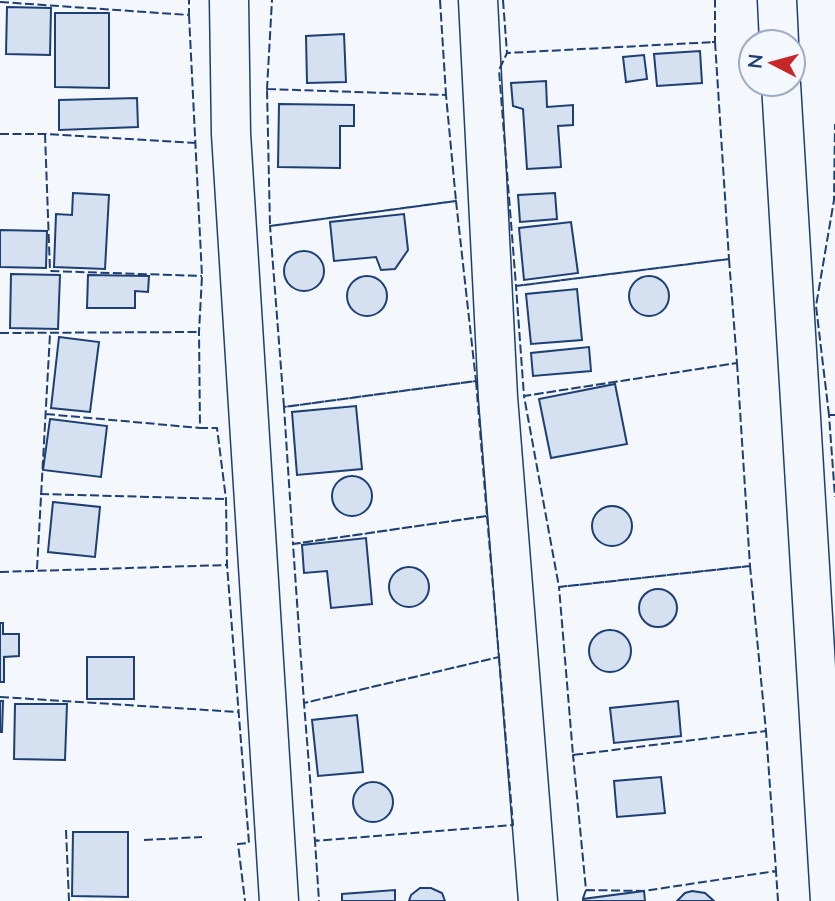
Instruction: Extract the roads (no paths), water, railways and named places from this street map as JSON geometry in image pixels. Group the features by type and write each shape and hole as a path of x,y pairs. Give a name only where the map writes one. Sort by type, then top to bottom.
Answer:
{"street":[{"path":"229,0 231,134 279,901"},
{"path":"478,0 498,397 538,901"},
{"path":"777,0 778,28"},
{"path":"782,98 830,901"}]}
